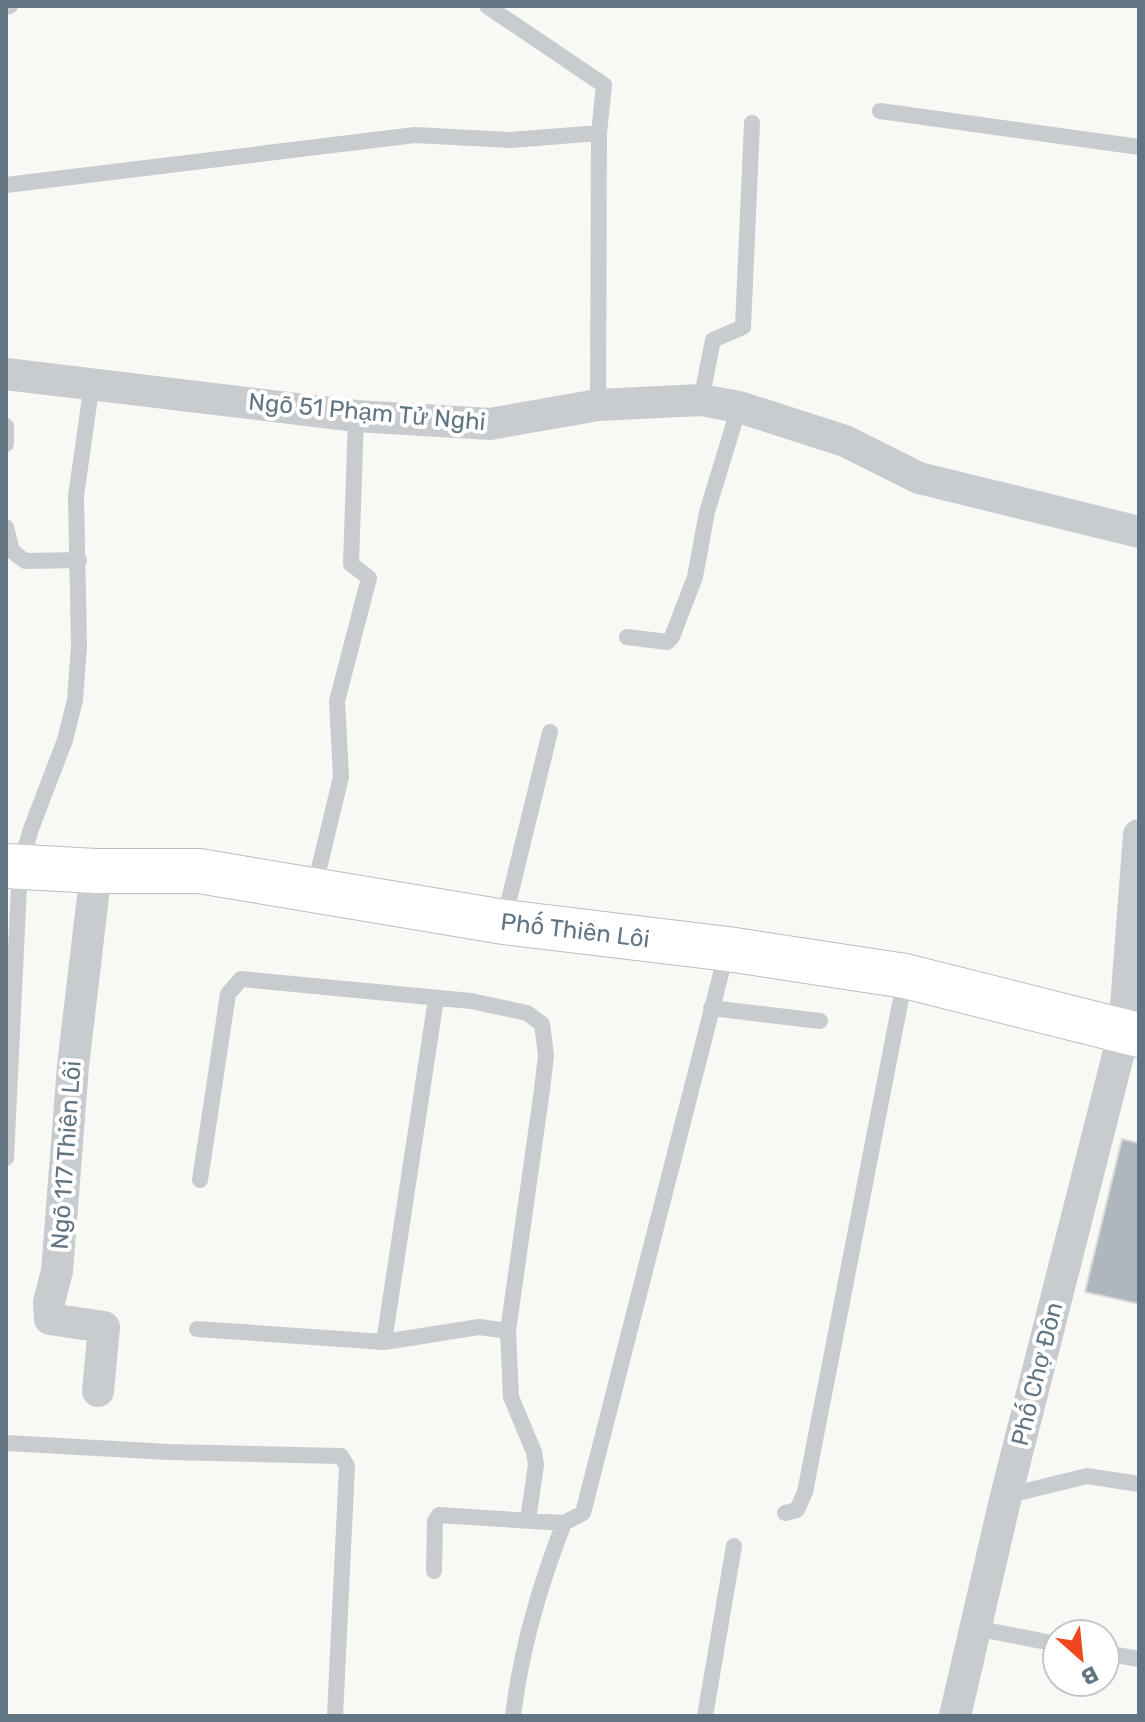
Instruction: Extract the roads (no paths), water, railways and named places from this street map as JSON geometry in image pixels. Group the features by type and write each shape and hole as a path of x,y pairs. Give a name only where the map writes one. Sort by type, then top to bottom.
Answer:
{"main road":[{"name":"Phố Thiên Lôi","path":"13,866 96,871 199,871 504,922 728,949 905,976 1132,1034"}],"street":[{"name":"Ngõ 51 Phạm Tử Nghi","path":"6,374 356,416 490,424 598,405 701,400 739,407 845,441 919,478 1139,532"},
{"name":"Phố Chợ Đôn","path":"955,1716 1006,1496 1132,1034 1139,835"},
{"name":"Ngõ 117 Thiên Lôi","path":"96,871 73,1066 57,1271 49,1302 50,1319 104,1327 98,1391"}],"lane":[{"path":"487,6 604,85 599,133 598,405"},
{"path":"880,111 1139,147"},
{"path":"701,400 713,340 743,327 752,123"},
{"path":"6,185 415,135 511,140 599,133"},
{"path":"6,1158 13,866 31,829 65,740 75,700 79,646 76,496 92,383"},
{"path":"627,637 667,642 672,637 695,577 707,512 739,407"},
{"path":"313,891 341,777 337,701 369,578 351,564 356,416"},
{"path":"6,426 6,444"},
{"path":"6,527 12,551 25,561 79,560"},
{"path":"504,922 550,732"},
{"path":"434,1571 435,1521 439,1515 564,1523 583,1513 728,949"},
{"path":"785,1513 797,1510 805,1492 905,976"},
{"path":"200,1180 228,994 233,984 241,979 436,999 527,1013 542,1024 546,1055 544,1079 508,1331 511,1397 534,1452 536,1465 528,1520"},
{"path":"384,1342 436,999"},
{"path":"711,1008 820,1021"},
{"path":"197,1329 384,1342 479,1327 508,1331"},
{"path":"6,1443 169,1452 341,1456 347,1466 335,1716"},
{"path":"1006,1496 1087,1476 1139,1484"},
{"path":"513,1716 519,1665 538,1589 564,1523"},
{"path":"705,1716 734,1546"},
{"path":"975,1628 1041,1641"}]}
